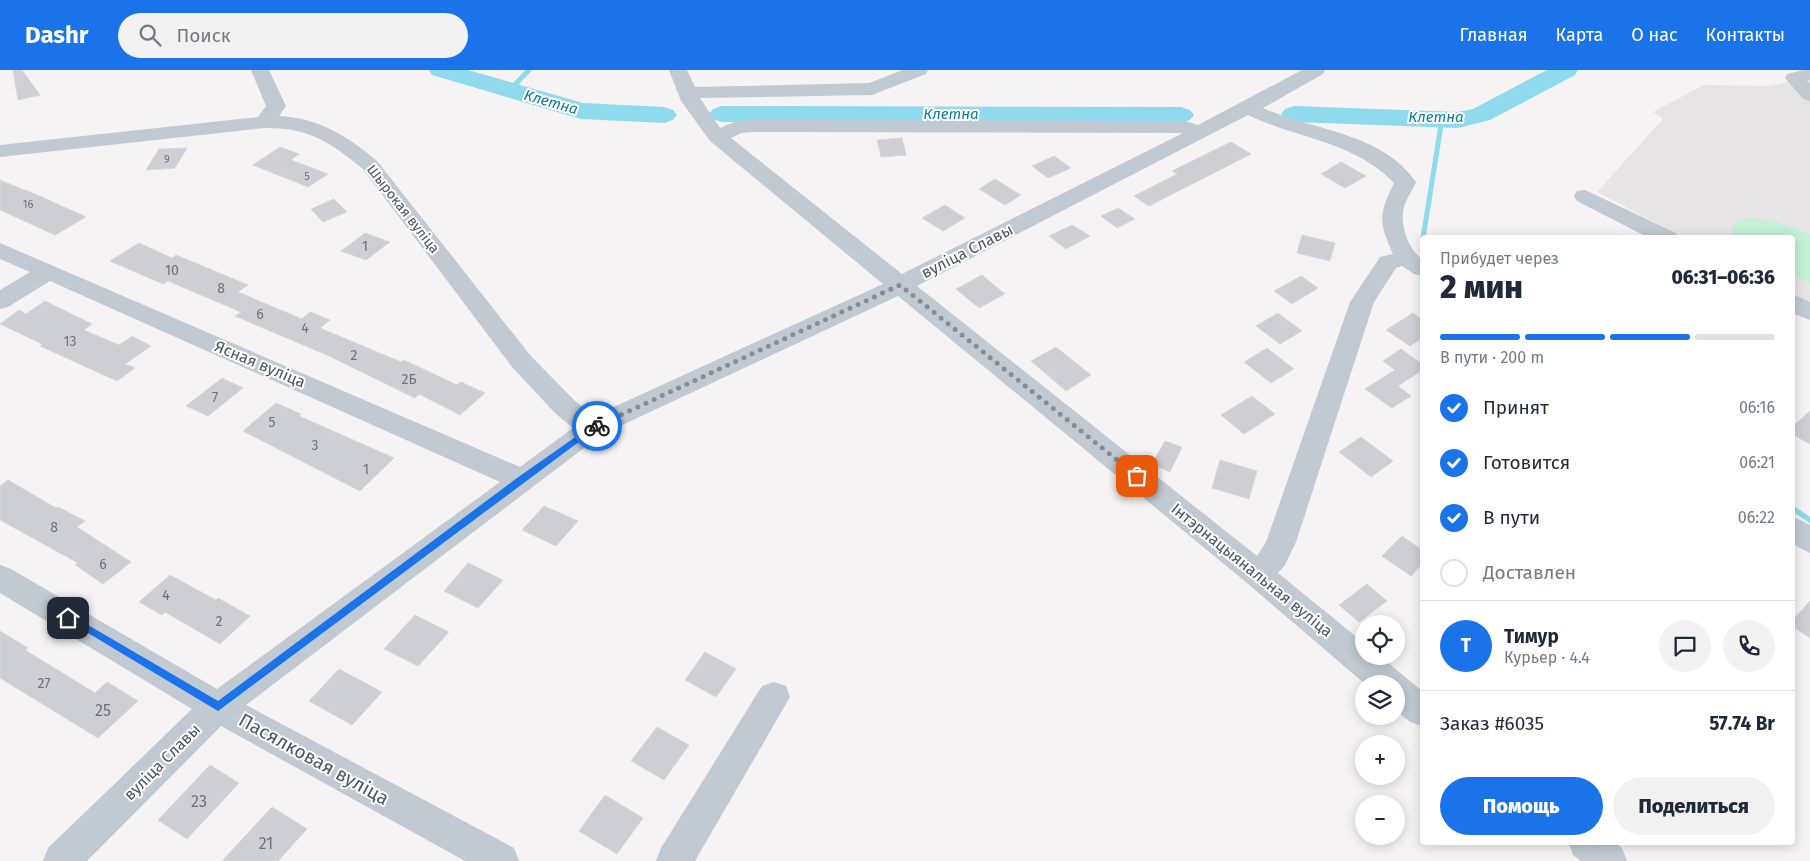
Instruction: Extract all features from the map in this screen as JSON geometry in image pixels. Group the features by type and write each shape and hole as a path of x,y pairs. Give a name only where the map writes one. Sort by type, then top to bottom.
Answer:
{"street":[{"path":"260,70 276,106 264,122"},
{"name":"Інтэрнацыянальная вуліца","path":"678,70 687,93 702,118 717,137 1258,574 1379,675"},
{"path":"774,70 774,89"},
{"path":"687,93 774,89 872,89 920,70"},
{"name":"вуліца Славы","path":"61,861 218,707 592,428 900,285 1248,108 1316,70"},
{"path":"1810,74 1794,78 1810,95"},
{"path":"1248,108 1282,123 1341,138 1396,172 1405,182 1392,211 1394,232 1414,264"},
{"name":"Шырокая вуліца","path":"0,151 264,122 300,123 321,130 346,145 370,165 521,361 565,406 592,428"},
{"path":"717,137 737,127 751,126 1185,127 1199,133"},
{"path":"1585,196 1662,235"},
{"name":"Ясная вуліца","path":"0,250 499,468 520,480"},
{"path":"1258,574 1275,556 1281,542 1362,302 1388,262 1414,264"},
{"path":"0,302 47,272"},
{"path":"1795,304 1810,312"},
{"path":"1795,530 1810,541"},
{"name":"Пасялковая вуліца","path":"0,578 218,707 501,861"},
{"path":"674,861 774,697"},
{"path":"1405,697 1420,709"},
{"path":"1590,845 1609,861"}],"shaded area":[{"path":"1810,78 1810,304 1795,296 1795,235 1679,235 1597,192 1663,119 1653,112 1704,85 1769,86"}],"green space":[{"path":"1748,218 1764,220 1780,223 1810,235 1810,284 1795,276 1795,235 1733,235 1732,228 1736,222"}],"building":[{"path":"13,70 22,70 40,95 18,100"},
{"path":"902,138 906,155 881,157 877,140"},
{"path":"1231,142 1251,154 1149,206 1134,196 1177,174 1172,171"},
{"path":"280,147 299,154 291,160 328,174 308,187 253,165"},
{"path":"187,148 175,168 146,170 159,149"},
{"path":"1054,156 1071,168 1048,178 1032,166"},
{"path":"1341,162 1366,176 1345,188 1321,174"},
{"path":"995,179 1021,195 1005,205 979,189"},
{"path":"0,180 86,217 55,235 0,210"},
{"path":"334,199 347,212 323,222 311,209"},
{"path":"945,205 965,218 943,231 922,218"},
{"path":"1118,208 1135,219 1117,228 1101,216"},
{"path":"1072,225 1090,236 1066,249 1049,236"},
{"path":"365,233 390,242 366,260 341,251"},
{"path":"1302,235 1335,243 1330,261 1297,253"},
{"path":"139,243 172,258 176,255 248,285 238,292 302,319 310,312 330,320 320,328 401,362 404,360 457,385 461,382 485,393 460,415 419,394 415,398 329,356 235,316 241,312 168,281 163,284 110,261"},
{"path":"982,275 1005,294 979,308 956,289"},
{"path":"1301,276 1318,288 1292,304 1274,291"},
{"path":"45,301 92,324 84,330 119,345 132,336 151,346 125,364 135,368 117,381 40,346 42,344 0,324 19,310 26,314"},
{"path":"1278,313 1302,331 1280,344 1256,326"},
{"path":"1413,313 1420,318 1420,339 1410,346 1386,330"},
{"path":"1056,347 1091,375 1066,391 1031,361"},
{"path":"1267,348 1294,369 1271,383 1244,362"},
{"path":"1401,349 1420,363 1420,371 1398,386 1411,396 1392,408 1365,389 1395,370 1383,361"},
{"path":"222,378 243,388 208,416 186,406"},
{"path":"1252,396 1275,414 1244,434 1221,415"},
{"path":"276,403 301,414 299,416 394,458 360,491 243,431"},
{"path":"1810,411 1810,444 1795,436 1795,424"},
{"path":"1361,437 1393,461 1371,477 1339,452"},
{"path":"1165,441 1182,447 1170,472 1152,464"},
{"path":"1220,460 1257,471 1249,499 1212,488"},
{"path":"8,480 56,508 58,507 85,521 77,527 131,562 103,584 75,565 78,563 0,520 0,486"},
{"path":"544,506 578,521 556,546 522,530"},
{"path":"1402,536 1420,549 1420,566 1411,576 1382,556"},
{"path":"468,563 503,580 478,608 444,591"},
{"path":"170,575 250,616 220,644 165,612 162,615 139,602"},
{"path":"1367,584 1387,601 1368,615 1355,615 1355,619 1339,605"},
{"path":"1810,601 1810,638 1795,628 1795,618"},
{"path":"415,615 449,632 418,666 384,649"},
{"path":"0,631 28,648 25,650 95,693 107,682 138,701 98,738 0,678"},
{"path":"705,652 736,669 716,697 685,680"},
{"path":"339,669 382,692 352,725 309,701"},
{"path":"657,727 689,745 664,780 631,761"},
{"path":"210,765 239,783 187,839 158,820"},
{"path":"605,795 643,818 617,854 579,831"},
{"path":"272,807 307,829 278,861 222,861"}],"waterway":[{"name":"Клетна","path":"441,70 581,111 664,115"},
{"path":"510,90 529,70"},
{"name":"Клетна","path":"1294,114 1458,120 1481,115 1566,70"},
{"name":"Клетна","path":"722,114 1181,115"},
{"path":"1423,235 1442,119"},
{"path":"1795,510 1810,520"}],"way so far":[{"path":"597,426 900,285 1137,476"}],"route":[{"path":"68,618 218,707 520,480 597,426"}]}
